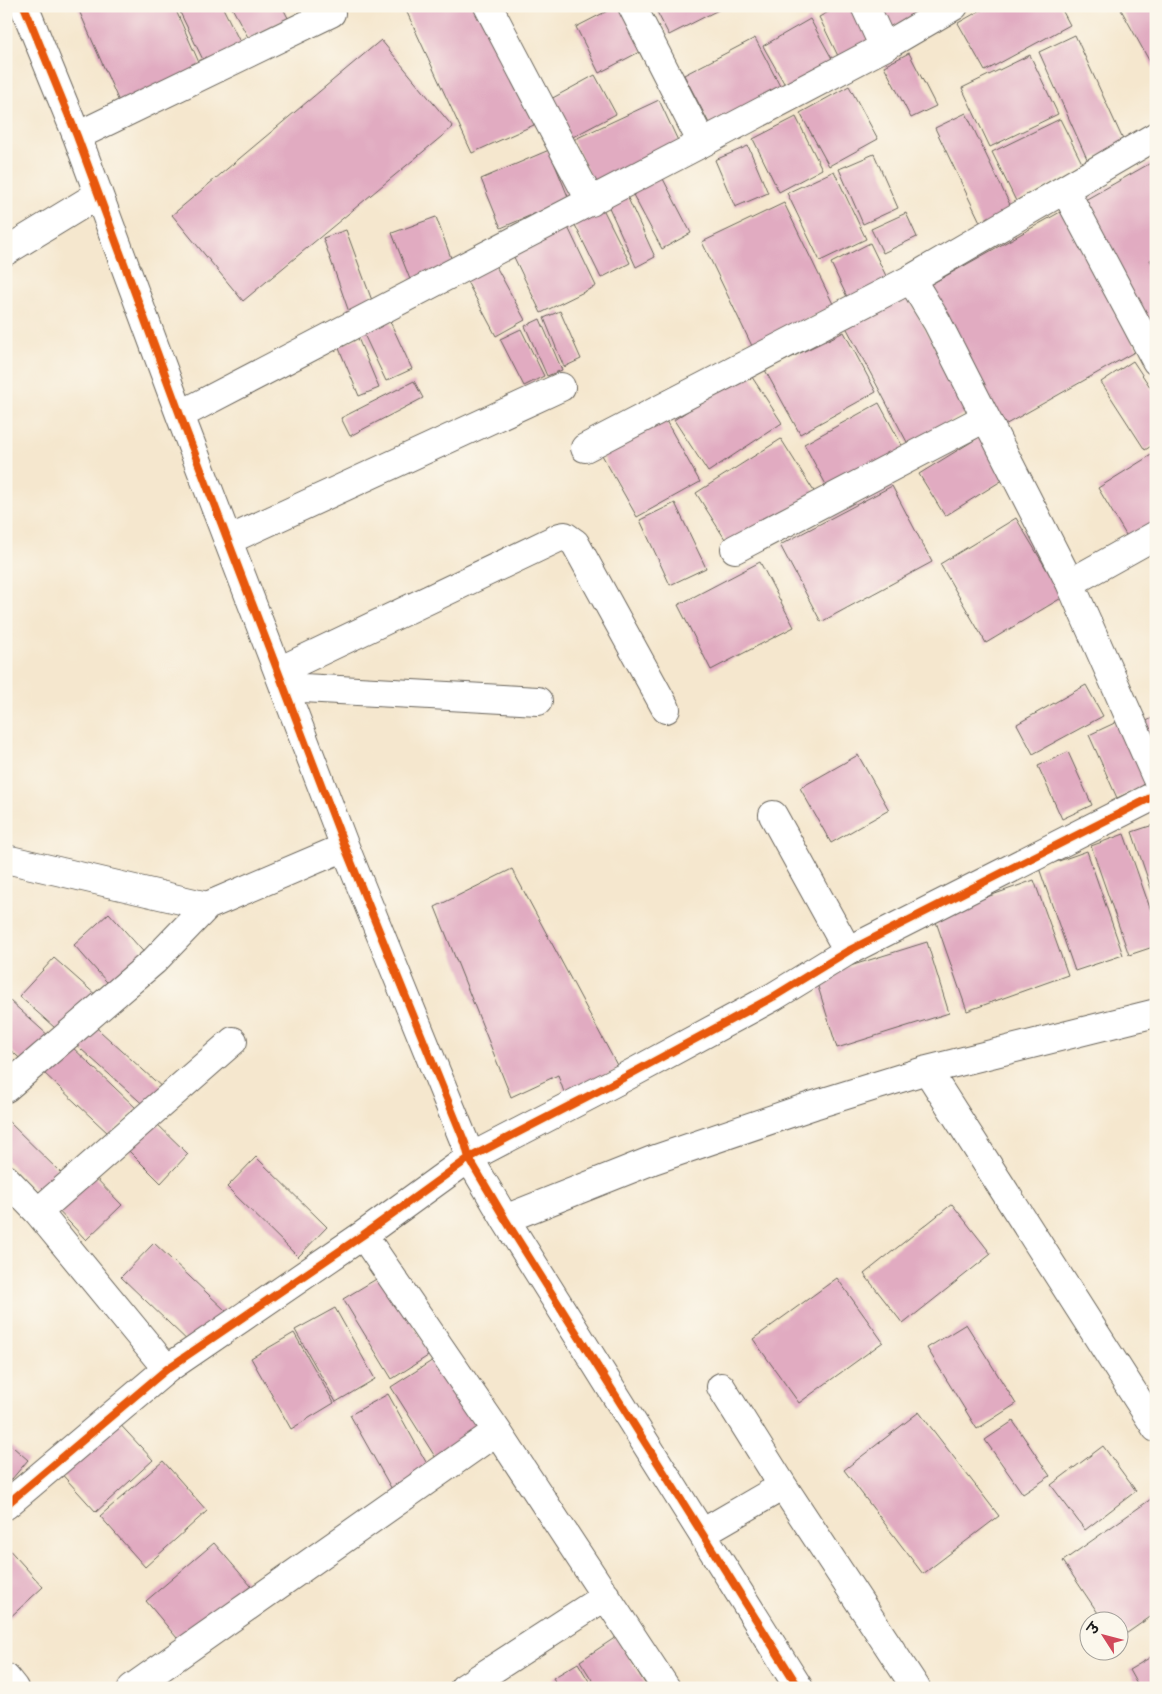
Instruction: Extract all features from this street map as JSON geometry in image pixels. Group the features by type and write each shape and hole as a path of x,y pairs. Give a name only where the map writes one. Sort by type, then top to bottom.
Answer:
{"street":[{"path":"24,6 77,136 180,415 345,847 465,1143 469,1158 505,1220 799,1688"},
{"path":"488,6 591,202"},
{"path":"632,6 702,143"},
{"path":"865,6 884,47"},
{"path":"180,415 591,202 884,47 954,6"},
{"path":"77,136 331,13"},
{"path":"585,448 911,279 1156,136"},
{"path":"1065,190 1156,362"},
{"path":"6,250 98,196"},
{"path":"911,279 936,322 1070,583 1156,777"},
{"path":"229,540 562,386"},
{"path":"736,549 985,418"},
{"path":"1070,583 1156,535"},
{"path":"282,679 565,536 575,542 666,709"},
{"path":"282,679 538,701"},
{"path":"6,1505 168,1369 363,1235 469,1158 774,997 848,951 1156,795"},
{"path":"773,815 848,951"},
{"path":"6,1088 154,961 207,906 345,847"},
{"path":"6,859 207,906"},
{"path":"505,1220 653,1160 814,1105 927,1070 1156,1013"},
{"path":"38,1212 233,1041"},
{"path":"927,1070 1156,1428"},
{"path":"6,1179 38,1212 168,1369"},
{"path":"363,1235 497,1431 666,1688"},
{"path":"721,1387 783,1486 916,1688"},
{"path":"132,1688 497,1431"},
{"path":"702,1533 783,1486"},
{"path":"464,1688 606,1596"},
{"path":"6,1678 14,1688"}],"building":[{"path":"77,6 174,6 201,67 120,104"},
{"path":"177,6 222,6 243,48 206,66"},
{"path":"231,6 282,6 288,18 249,39"},
{"path":"404,6 482,6 536,124 472,153"},
{"path":"617,6 623,6 645,49 599,73 576,27"},
{"path":"654,6 726,6 669,35"},
{"path":"840,6 860,6 877,39 839,58 819,17"},
{"path":"872,6 929,6 887,32"},
{"path":"988,6 1060,6 1070,25 985,71 958,23"},
{"path":"1119,6 1156,6 1156,73"},
{"path":"810,19 835,64 788,90 763,46"},
{"path":"1075,35 1125,144 1088,161 1039,52"},
{"path":"755,38 782,90 711,127 684,75"},
{"path":"381,40 453,127 243,301 172,215"},
{"path":"909,53 936,106 911,118 884,66"},
{"path":"1030,55 1058,114 990,147 962,88"},
{"path":"595,75 616,114 569,139 549,100"},
{"path":"849,86 878,139 829,166 800,113"},
{"path":"659,100 680,145 594,185 573,140"},
{"path":"966,113 1013,211 982,226 935,128"},
{"path":"796,117 822,169 779,192 753,139"},
{"path":"1060,119 1084,167 1016,201 992,152"},
{"path":"748,146 768,193 735,207 715,160"},
{"path":"549,150 569,199 501,228 481,179"},
{"path":"874,154 898,208 863,224 839,169"},
{"path":"1156,160 1156,257 1150,260 1156,271 1156,340 1078,204"},
{"path":"834,171 866,239 820,261 787,193"},
{"path":"661,175 691,233 662,249 631,191"},
{"path":"626,194 655,257 636,267 607,203"},
{"path":"784,203 834,306 752,346 702,242"},
{"path":"603,209 630,263 601,278 574,223"},
{"path":"1062,211 1138,350 1003,426 926,287"},
{"path":"906,213 917,237 883,253 871,229"},
{"path":"436,217 454,266 411,282 392,233"},
{"path":"566,223 596,286 541,313 511,251"},
{"path":"346,230 374,306 350,315 323,238"},
{"path":"870,243 888,280 848,299 831,263"},
{"path":"492,259 525,320 496,336 463,274"},
{"path":"906,293 969,411 908,444 846,327"},
{"path":"560,311 581,359 564,367 544,318"},
{"path":"387,315 412,369 386,381 361,328"},
{"path":"540,319 562,370 547,376 525,326"},
{"path":"521,329 544,376 524,386 500,339"},
{"path":"844,332 876,392 800,434 765,370"},
{"path":"358,338 379,388 359,396 338,346"},
{"path":"1133,361 1156,396 1156,443 1145,450 1101,382"},
{"path":"748,371 782,423 708,472 674,420"},
{"path":"414,381 423,398 350,436 341,418"},
{"path":"879,403 905,451 830,492 804,444"},
{"path":"665,419 700,482 637,517 602,455"},
{"path":"981,436 1006,478 945,516 919,474"},
{"path":"781,439 815,493 730,547 696,493"},
{"path":"1156,452 1156,523 1129,540 1098,488"},
{"path":"892,486 932,562 821,622 780,545"},
{"path":"675,503 706,568 670,585 640,520"},
{"path":"1016,518 1063,597 986,643 940,564"},
{"path":"760,562 794,627 711,670 678,605"},
{"path":"1086,685 1103,716 1033,754 1017,724"},
{"path":"1156,716 1156,756 1139,725"},
{"path":"1121,720 1152,782 1117,798 1089,735"},
{"path":"1068,752 1092,805 1062,819 1038,766"},
{"path":"858,755 889,810 831,843 800,788"},
{"path":"1156,824 1156,900 1155,900 1132,832"},
{"path":"1124,834 1156,925 1156,946 1129,955 1091,846"},
{"path":"1087,851 1123,955 1075,971 1039,868"},
{"path":"512,869 619,1069 565,1095 558,1075 511,1097 435,907"},
{"path":"1034,880 1068,975 967,1011 934,916"},
{"path":"109,913 148,957 113,989 74,945"},
{"path":"927,942 949,1013 837,1048 815,977"},
{"path":"54,958 97,996 63,1035 19,996"},
{"path":"10,1001 50,1037 26,1064 6,1046 6,1005"},
{"path":"90,1022 164,1089 147,1108 72,1041"},
{"path":"69,1044 136,1108 110,1135 43,1072"},
{"path":"6,1119 63,1175 43,1196 6,1160"},
{"path":"153,1120 188,1154 161,1183 126,1148"},
{"path":"256,1157 327,1227 298,1257 227,1187"},
{"path":"90,1172 122,1205 86,1240 54,1206"},
{"path":"952,1204 991,1254 903,1324 864,1274"},
{"path":"154,1243 226,1311 193,1346 121,1277"},
{"path":"383,1275 431,1354 392,1379 343,1299"},
{"path":"837,1278 883,1342 799,1403 753,1339"},
{"path":"335,1308 375,1379 336,1402 295,1330"},
{"path":"966,1324 1016,1404 977,1429 927,1348"},
{"path":"294,1333 334,1403 291,1429 251,1358"},
{"path":"441,1355 489,1431 439,1463 391,1387"},
{"path":"388,1394 431,1471 394,1493 350,1415"},
{"path":"919,1412 999,1516 923,1574 844,1470"},
{"path":"115,1419 153,1460 96,1512 58,1470"},
{"path":"1013,1421 1050,1476 1023,1494 985,1440"},
{"path":"6,1441 28,1460 6,1486"},
{"path":"1103,1446 1136,1491 1085,1530 1051,1485"},
{"path":"163,1461 207,1511 145,1567 100,1516"},
{"path":"1151,1499 1156,1506 1156,1613 1130,1631 1130,1612 1097,1612 1063,1561"},
{"path":"214,1543 251,1586 182,1644 146,1601"},
{"path":"6,1546 43,1587 6,1621"},
{"path":"616,1637 648,1688 597,1688 580,1661"},
{"path":"1156,1654 1156,1688 1139,1688 1129,1670"},
{"path":"578,1663 593,1688 559,1688 553,1678"}],"cycle path":[{"path":"24,6 77,136 180,415 345,847 465,1143 469,1158 505,1219 799,1688"},
{"path":"6,1505 167,1369 363,1235 469,1158 773,997 848,951 1156,795"}]}
